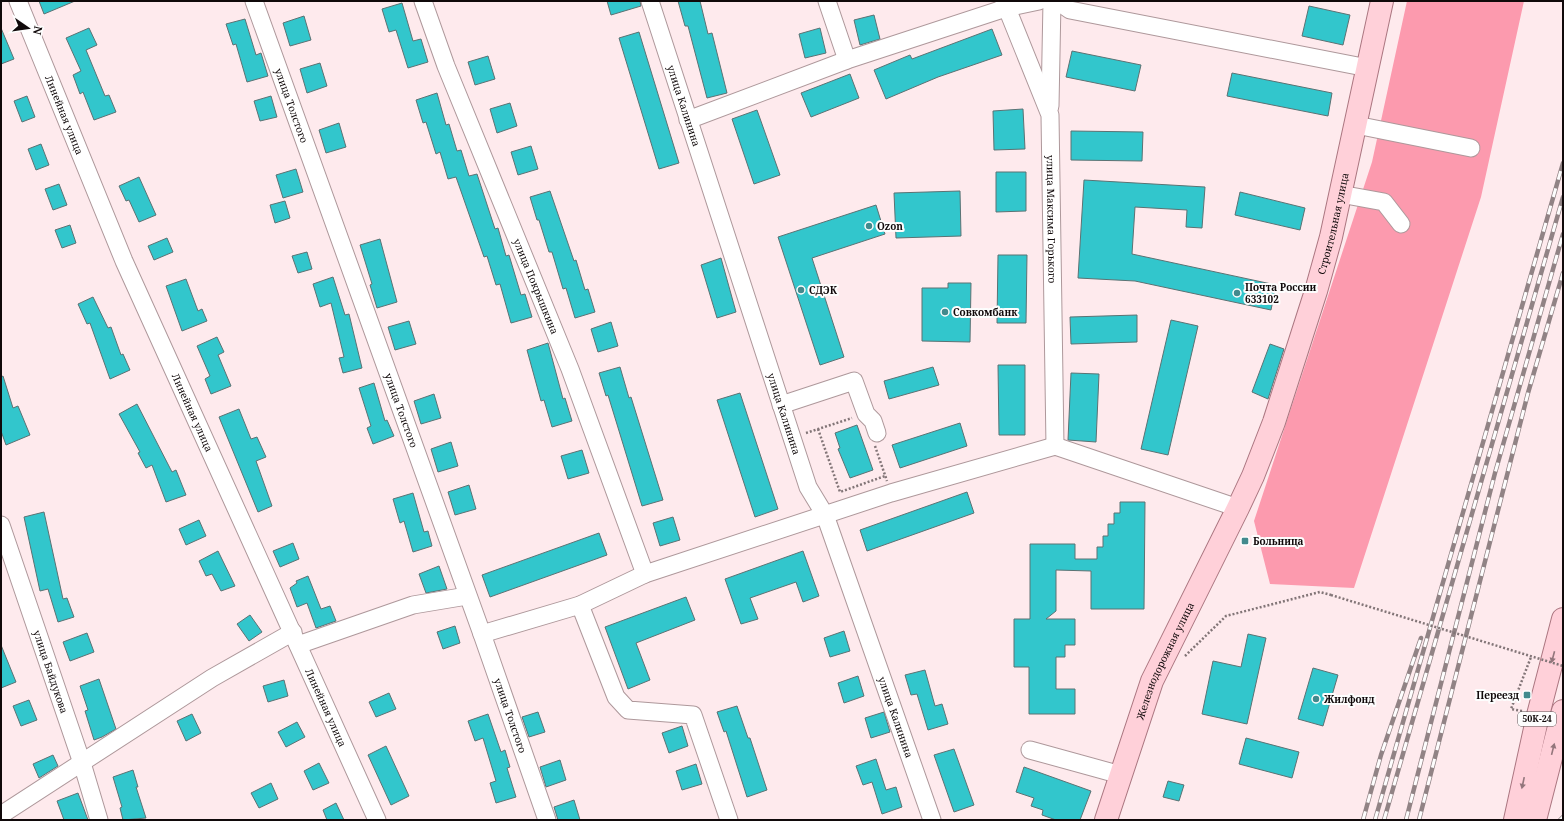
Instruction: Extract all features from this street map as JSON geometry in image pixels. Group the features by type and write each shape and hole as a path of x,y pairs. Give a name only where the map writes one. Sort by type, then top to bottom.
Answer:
{"main road":[{"name":"Строительная улица","path":"1238,508 1253,476 1274,422 1316,291 1356,124 1382,1"},
{"name":"Железнодорожная улица","path":"1106,820 1152,681 1238,508"},
{"name":"50К-24","path":"1515,820 1538,715 1563,619"},
{"name":"50К-24","path":"1535,820 1563,710"}],"street":[{"name":"Линейная улица","path":"18,1 124,261 378,820"},
{"name":"улица Толстого","path":"254,1 467,596 482,634 547,820"},
{"name":"улица Покрышкина","path":"423,1 446,66 570,369 645,574"},
{"name":"улица Калинина","path":"650,1 808,487 825,515 932,820"},
{"path":"827,1 847,60"},
{"path":"688,120 847,60 1005,4 1039,1"},
{"path":"1050,115 1052,1"},
{"path":"1057,1 1070,10 1368,68"},
{"name":"улица Максима Горького","path":"1005,4 1050,115 1055,446"},
{"path":"1356,124 1471,148"},
{"path":"1340,194 1384,202 1401,224"},
{"path":"782,405 854,381 866,414 873,421 875,437"},
{"path":"482,634 580,605 645,574 891,493 1055,446 1238,508"},
{"name":"улица Байдукова","path":"1,524 100,820"},
{"path":"1,815 212,678 295,638 413,605 467,596"},
{"path":"580,605 616,697 628,710 693,715 729,820"},
{"path":"1030,750 1121,775"}],"path":[{"path":"792,438 857,416"},
{"path":"818,430 840,492 885,476"},
{"path":"875,437 891,493"},
{"path":"1180,660 1226,616 1320,592 1563,666"},
{"path":"1511,709 1531,657"}],"shaded area":[{"path":"1407,1 1524,1 1481,197 1354,588 1270,584 1254,521 1372,162"}],"building":[{"path":"39,1 75,1 44,14"},
{"path":"607,1 640,1 641,6 611,15"},
{"path":"678,1 700,1 708,34 712,33 727,93 707,98 688,26 685,26"},
{"path":"402,3 413,41 421,39 428,62 408,68 396,30 389,32 382,9"},
{"path":"1309,6 1350,15 1343,45 1302,36"},
{"path":"874,15 880,39 860,45 854,20"},
{"path":"304,16 311,40 290,46 283,23"},
{"path":"245,19 256,55 261,53 268,76 247,82 236,44 233,45 226,24"},
{"path":"1,28 14,59 1,64"},
{"path":"89,28 97,45 86,50 105,96 109,95 116,112 94,120 83,92 80,94 73,75 81,71 66,38"},
{"path":"820,28 826,53 805,58 799,34"},
{"path":"992,29 1002,55 938,77 886,99 874,70 910,55 912,59"},
{"path":"639,32 679,163 659,169 619,38"},
{"path":"1072,51 1141,65 1135,91 1066,77"},
{"path":"488,56 495,79 475,85 468,62"},
{"path":"320,63 327,86 307,93 300,69"},
{"path":"1232,73 1332,93 1328,116 1227,96"},
{"path":"850,74 859,98 811,117 801,93"},
{"path":"437,93 446,125 449,124 457,151 461,150 469,176 477,174 495,229 498,228 506,256 509,255 521,295 525,294 532,317 511,323 500,284 496,285 487,256 484,257 456,177 448,179 440,152 436,154 426,122 423,123 416,100"},
{"path":"27,96 35,117 22,122 14,101"},
{"path":"271,96 277,117 260,121 254,101"},
{"path":"510,103 517,126 497,133 490,109"},
{"path":"1023,109 1025,149 994,150 993,111"},
{"path":"757,110 780,175 754,184 732,119"},
{"path":"339,123 346,147 326,153 319,130"},
{"path":"1071,131 1143,132 1142,161 1071,160"},
{"path":"41,144 49,165 36,170 28,149"},
{"path":"531,146 538,169 518,175 511,152"},
{"path":"296,169 303,192 283,198 276,175"},
{"path":"996,172 1026,172 1026,211 996,212"},
{"path":"139,177 156,215 139,222 129,200 126,201 119,186"},
{"path":"1084,180 1205,187 1202,228 1186,227 1187,210 1135,207 1132,254 1276,285 1271,310 1135,281 1078,278"},
{"path":"59,184 67,205 53,210 45,189"},
{"path":"550,191 574,261 576,260 585,290 588,289 595,312 575,318 566,288 563,289 552,252 549,252 530,197"},
{"path":"960,191 961,236 896,238 894,193"},
{"path":"1240,192 1305,208 1300,230 1235,215"},
{"path":"285,201 290,218 275,223 270,205"},
{"path":"876,205 885,234 812,258 844,357 820,365 778,237"},
{"path":"70,225 76,243 62,248 55,230"},
{"path":"167,238 173,252 154,260 148,246"},
{"path":"380,239 397,302 377,308 370,285 372,284 360,245"},
{"path":"307,252 312,269 298,273 292,256"},
{"path":"998,255 1027,255 1026,323 997,323"},
{"path":"721,258 736,312 717,318 701,265"},
{"path":"333,277 345,315 349,314 362,368 343,373 339,358 344,357 331,303 320,307 313,284"},
{"path":"186,279 198,311 202,309 207,321 182,331 166,286"},
{"path":"948,283 971,283 970,342 922,341 922,288 948,288"},
{"path":"93,297 108,328 111,327 121,355 123,354 130,370 110,379 90,323 87,324 78,304"},
{"path":"1137,315 1137,342 1071,344 1070,317"},
{"path":"1171,320 1198,326 1168,455 1141,449"},
{"path":"409,321 416,344 395,350 388,327"},
{"path":"611,322 618,346 598,352 591,329"},
{"path":"217,337 224,352 218,355 231,386 211,394 205,379 210,376 197,346"},
{"path":"548,343 563,399 565,398 572,421 552,427 544,400 541,401 527,350"},
{"path":"1270,344 1284,349 1268,399 1252,392"},
{"path":"998,365 1025,365 1025,435 999,435"},
{"path":"620,367 629,398 631,397 663,500 642,506 608,395 606,396 599,373"},
{"path":"933,367 939,385 889,399 884,381"},
{"path":"1071,373 1099,374 1096,442 1068,440"},
{"path":"3,376 13,408 18,406 30,435 6,445 1,431 1,377"},
{"path":"374,383 385,421 387,420 394,436 373,444 367,428 371,426 359,388"},
{"path":"740,393 778,509 755,517 717,400"},
{"path":"434,394 441,418 421,424 414,401"},
{"path":"137,404 172,472 176,470 186,495 166,502 152,465 146,468 138,453 140,452 119,414"},
{"path":"239,409 251,439 257,437 266,457 256,461 272,506 258,512 219,417"},
{"path":"960,423 967,446 900,468 892,445"},
{"path":"857,425 873,470 850,478 838,449 840,448 835,433"},
{"path":"451,442 458,466 438,472 431,449"},
{"path":"582,450 589,473 568,479 561,456"},
{"path":"469,485 476,509 455,515 448,492"},
{"path":"967,492 974,513 867,551 860,530"},
{"path":"413,493 424,532 428,531 432,546 413,552 404,521 400,523 393,499"},
{"path":"1120,502 1145,502 1144,609 1091,609 1091,571 1056,570 1056,611 1046,619 1075,619 1075,645 1065,645 1065,657 1056,657 1056,689 1075,689 1075,714 1029,714 1029,667 1014,667 1014,619 1030,619 1030,544 1075,544 1075,559 1097,559 1097,547 1103,547 1103,536 1108,536 1108,524 1114,524 1114,513 1120,513"},
{"path":"44,512 63,599 67,598 74,617 58,622 48,589 40,591 24,517"},
{"path":"673,517 680,540 660,546 653,523"},
{"path":"199,520 206,536 186,545 179,529"},
{"path":"599,533 607,555 490,597 482,575"},
{"path":"293,543 299,559 280,567 273,551"},
{"path":"218,551 235,586 221,591 212,574 206,576 199,561"},
{"path":"803,551 819,596 803,602 796,582 750,598 758,619 741,624 725,579"},
{"path":"439,566 447,589 426,593 419,574"},
{"path":"308,576 321,609 330,606 336,621 316,628 307,603 297,607 290,588 297,583 296,581"},
{"path":"686,597 695,620 636,643 650,680 628,689 605,627"},
{"path":"250,615 262,632 249,641 237,624"},
{"path":"455,626 460,643 443,649 437,632"},
{"path":"844,631 850,651 830,657 824,638"},
{"path":"87,633 94,652 70,661 63,642"},
{"path":"1248,634 1266,638 1247,724 1202,714 1213,661 1241,667"},
{"path":"1,645 16,682 1,688"},
{"path":"1313,668 1338,675 1323,726 1298,719"},
{"path":"925,670 935,706 942,704 948,724 928,730 917,694 911,695 905,675"},
{"path":"858,676 864,696 844,703 838,683"},
{"path":"99,679 116,729 94,740 85,711 88,710 80,686"},
{"path":"284,680 288,696 268,702 263,686"},
{"path":"389,693 396,709 376,717 369,702"},
{"path":"29,700 37,720 21,726 13,706"},
{"path":"737,706 748,738 750,738 767,790 747,797 726,731 724,732 717,712"},
{"path":"538,712 545,732 529,737 522,717"},
{"path":"884,712 890,732 871,738 865,718"},
{"path":"192,714 201,733 186,741 177,721"},
{"path":"488,714 501,752 505,750 510,767 507,768 516,797 496,803 490,783 496,781 483,738 475,741 468,721"},
{"path":"297,722 305,737 286,747 278,732"},
{"path":"682,726 688,746 669,753 662,733"},
{"path":"1246,738 1299,752 1292,778 1239,764"},
{"path":"386,746 409,796 391,805 368,755"},
{"path":"954,749 974,805 954,812 934,755"},
{"path":"53,755 58,766 39,778 33,764"},
{"path":"876,759 886,790 896,787 902,807 882,814 872,782 863,785 856,766"},
{"path":"560,760 566,780 546,787 540,767"},
{"path":"319,763 329,783 313,790 304,771"},
{"path":"696,764 702,784 682,790 676,771"},
{"path":"1024,767 1091,791 1080,820 1056,820 1042,815 1043,810 1031,806 1034,798 1016,792"},
{"path":"133,770 138,787 136,787 146,818 123,820 120,808 122,807 113,777"},
{"path":"1168,781 1184,785 1179,801 1163,797"},
{"path":"271,783 278,799 259,808 251,793"},
{"path":"78,793 88,820 64,820 57,801"},
{"path":"574,800 580,820 558,820 554,807"},
{"path":"336,803 344,820 327,820 323,810"}],"railway":[{"path":"1375,820 1563,163"},
{"path":"1384,820 1563,197"},
{"path":"1406,820 1495,473 1563,234"},
{"path":"1419,820 1528,393 1563,273"},
{"path":"1363,820 1381,755 1421,638"},
{"path":"1560,820 1563,817"}],"place":[{"name":"Ozon","path":"869,226"},
{"name":"СДЭК","path":"801,290"},
{"name":"Почта России 633102","path":"1237,293"},
{"name":"Совкомбанк","path":"945,312"},
{"name":"Больница","path":"1245,541"},
{"name":"Переезд","path":"1527,695"},
{"name":"Жилфонд","path":"1316,699"}]}
